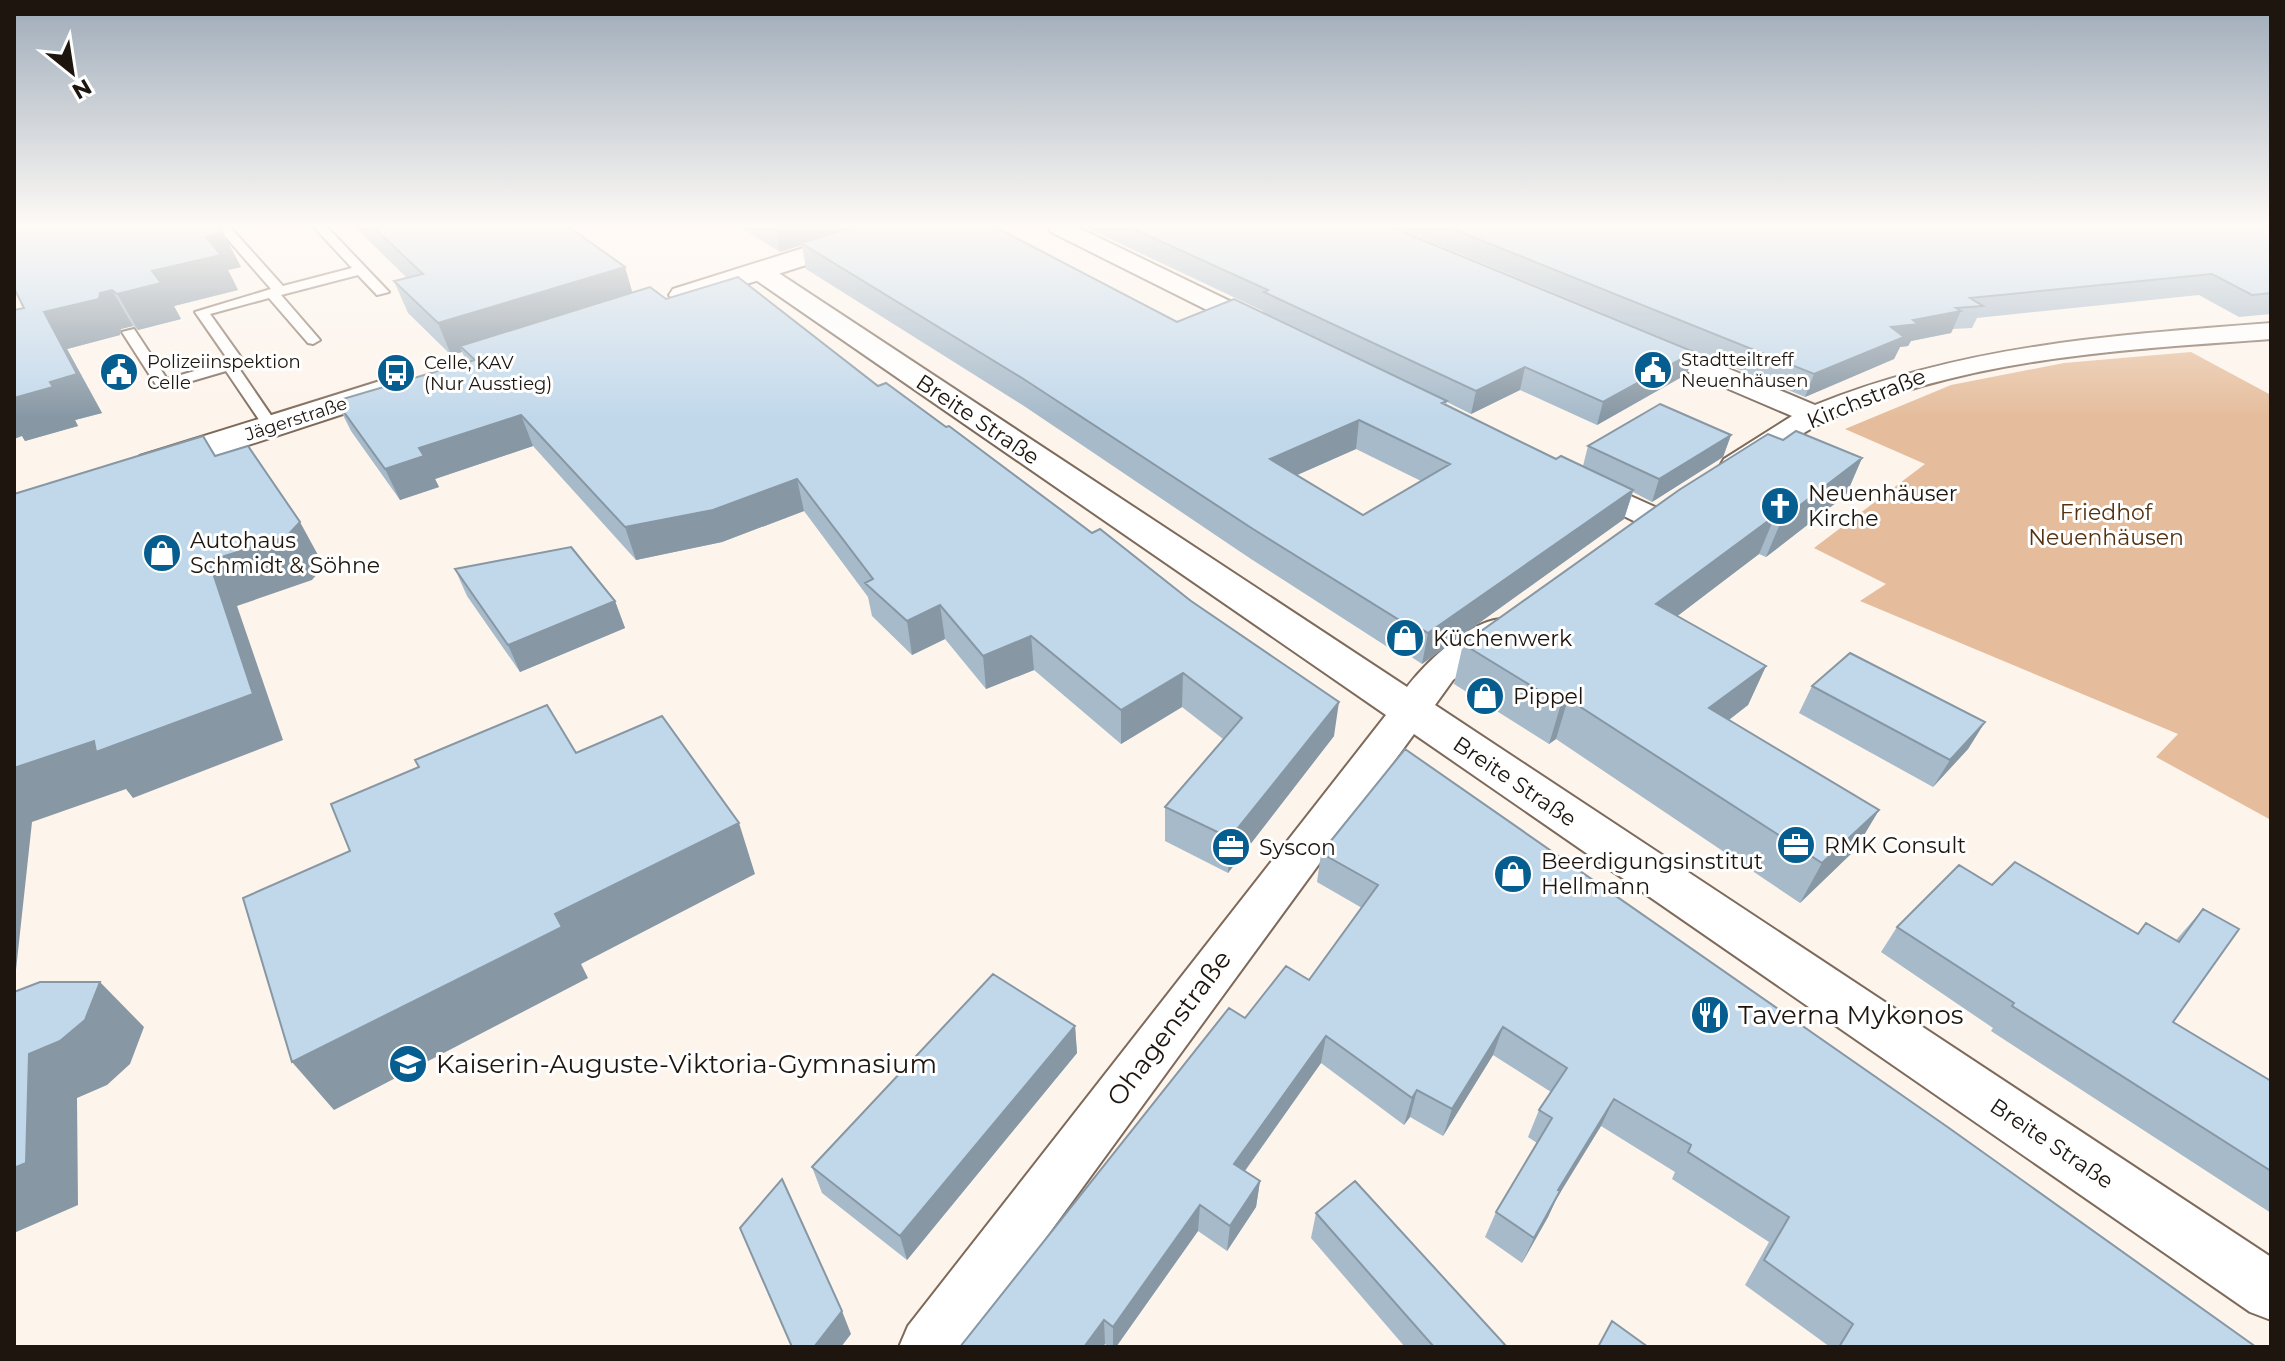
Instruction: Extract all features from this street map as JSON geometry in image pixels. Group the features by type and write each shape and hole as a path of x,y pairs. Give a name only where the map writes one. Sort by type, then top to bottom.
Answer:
{"street":[{"path":"649,306 698,291"},
{"name":"Breite Straße","path":"788,291 2271,1291"},
{"path":"1188,291 1286,339"},
{"name":"Kirchstraße","path":"1706,485 1815,415 1928,372 2036,350 2271,331"},
{"path":"1626,336 1815,415"},
{"name":"Jägerstraße","path":"124,473 423,378"},
{"path":"1556,471 1653,518"},
{"path":"1628,536 1680,502"},
{"path":"1411,712 1440,671 1528,608"},
{"name":"Ohagenstraße","path":"929,1347 1411,712"}],"lane":[{"path":"129,332 163,385 238,363 202,312 282,291"},
{"path":"276,292 313,340"},
{"path":"229,365 271,427"}],"green space":[{"name":"Friedhof Neuenhäusen","path":"2191,352 2271,395 2271,820 2156,757 2178,734 1860,601 1886,584 1814,548 1925,464 1845,429 1951,385 2064,363"}],"building":[{"path":"15,291 110,291 100,293 99,299 44,312 77,374 50,382 53,387 14,398 14,310 24,308"},
{"path":"404,291 546,291 438,323"},
{"path":"639,291 655,291 666,299 694,291 755,291 878,386 886,383 946,427 949,426 1092,533 1100,529 1191,601 1339,702 1230,838 1165,807 1242,718 1183,673 1121,710 1031,636 983,656 940,605 907,621 865,583 873,579 797,479 713,510 625,527 521,415 419,448 424,456 385,469 336,401 475,360 460,346"},
{"path":"879,291 1117,291 1177,322 1234,299 1447,401 1442,403 1556,459 1561,456 1633,490 1428,633 1413,624 1409,626 1253,529 1022,378","holes":["1359,420 1450,464 1363,515 1270,459"]},
{"path":"1545,291 1694,352 1603,402 1525,367 1476,391 1264,292"},
{"path":"1606,291 2045,291 1970,298 1983,306 1956,308 1961,311 1913,320 1918,324 1891,327 1904,337 1814,374"},
{"path":"2243,291 2271,291 2271,293 2252,295"},
{"path":"1660,404 1731,435 1659,479 1588,446"},
{"path":"1796,431 1862,458 1782,519 1775,516 1656,604 1766,666 1709,708 1879,810 1822,863 1568,699 1561,704 1463,644 1679,490 1768,434 1783,440"},
{"path":"203,436 215,456 248,446 300,522 287,536 209,561 253,694 96,752 94,741 14,768 14,494"},
{"path":"571,547 615,601 508,645 455,569"},
{"path":"1850,653 1985,722 1950,760 1812,686"},
{"path":"547,705 576,753 662,716 739,823 555,914 562,927 292,1062 243,898 350,851 331,804 419,767 415,760"},
{"path":"1405,749 1949,1128 2256,1347 1839,1347 1853,1324 1764,1260 1789,1217 1688,1152 1691,1145 1614,1099 1558,1190 1534,1238 1496,1212 1552,1118 1539,1110 1567,1068 1503,1027 1452,1109 1417,1090 1412,1098 1326,1036 1234,1164 1260,1181 1230,1226 1200,1205 1113,1327 1104,1320 1084,1347 960,1347 1229,1008 1245,1018 1286,966 1309,980 1378,885 1321,853"},
{"path":"2015,862 2138,934 2146,923 2179,942 2203,909 2239,929 2173,1022 2271,1081 2271,1171 2012,1006 2014,1003 1897,927 1959,865 1992,885"},
{"path":"993,974 1075,1026 900,1236 812,1167"},
{"path":"40,982 100,982 85,1020 60,1041 29,1054 26,1163 14,1168 14,992"},
{"path":"782,1179 842,1311 814,1347 792,1347 740,1228"},
{"path":"1355,1181 1507,1347 1434,1347 1316,1213"},
{"path":"1612,1321 1648,1347 1598,1347"}],"place":[{"name":"Stadtteiltreff Neuenhäusen","path":"1653,370"},
{"name":"Polizeiinspektion Celle","path":"119,372"},
{"name":"Celle, KAV (Nur Ausstieg)","path":"396,373"},
{"name":"Neuenhäuser Kirche","path":"1780,506"},
{"name":"Autohaus Schmidt & Söhne","path":"162,553"},
{"name":"Küchenwerk","path":"1405,638"},
{"name":"Pippel","path":"1485,696"},
{"name":"RMK Consult","path":"1796,845"},
{"name":"Syscon","path":"1231,847"},
{"name":"Beerdigungsinstitut Hellmann","path":"1513,874"},
{"name":"Taverna Mykonos","path":"1710,1015"},
{"name":"Kaiserin-Auguste-Viktoria-Gymnasium","path":"408,1064"}]}
